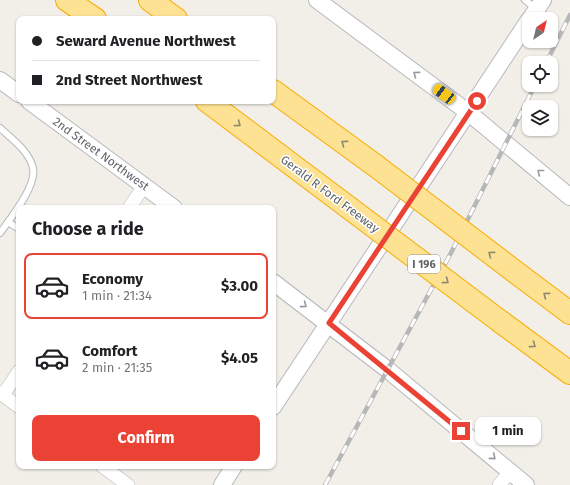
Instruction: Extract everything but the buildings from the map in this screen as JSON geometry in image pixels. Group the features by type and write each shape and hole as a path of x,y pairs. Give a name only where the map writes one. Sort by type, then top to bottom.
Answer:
{"highway":[{"path":"67,0 91,16"},
{"path":"150,0 172,16"},
{"path":"276,93 376,166 570,313"},
{"name":"Gerald R Ford Freeway","path":"211,104 501,322 570,372"}],"street":[{"path":"317,0 469,113 568,192"},
{"path":"276,402 469,113 532,10"},
{"path":"1,83 16,92"},
{"name":"2nd Street Northwest","path":"33,104 170,205"},
{"path":"131,205 144,186"},
{"path":"276,284 329,323 388,370 526,485"},
{"path":"16,375 1,396 16,405"},
{"path":"106,469 128,485"},
{"path":"222,485 232,469"},
{"path":"499,485 510,472"}],"lane":[{"path":"0,128 22,148 33,168 33,179 19,205"},
{"path":"0,233 16,209"},
{"path":"8,222 16,227"}],"railway":[{"path":"550,56 570,15"},
{"path":"325,485 452,251 532,92"}],"route":[{"path":"461,431 329,323 477,101"}]}
